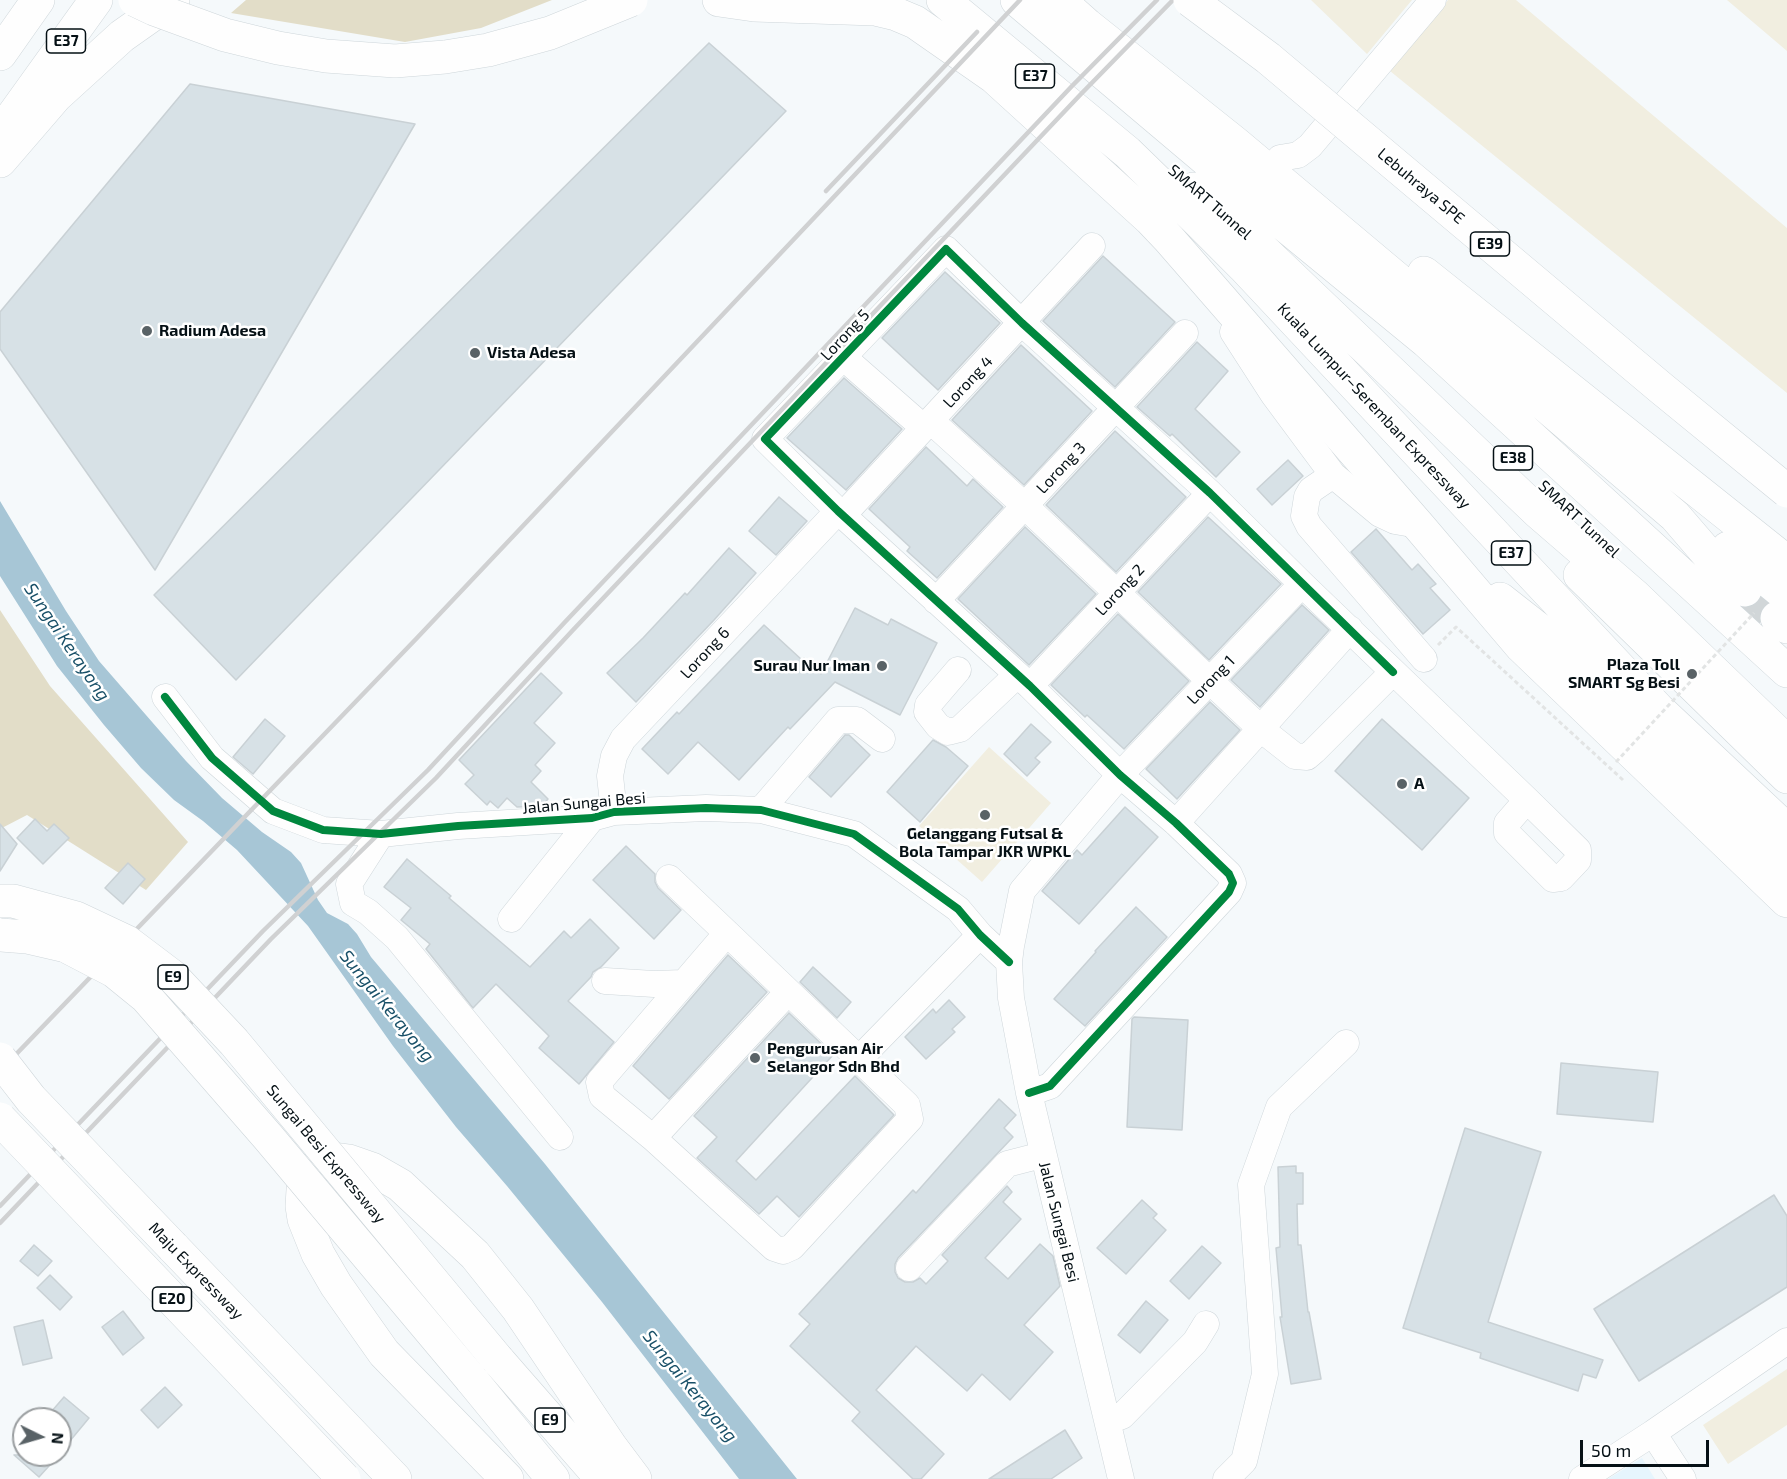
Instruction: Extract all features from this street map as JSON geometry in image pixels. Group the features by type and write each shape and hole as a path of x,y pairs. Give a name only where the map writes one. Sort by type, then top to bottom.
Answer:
{"highway":[{"name":"E37","path":"0,54 38,0"},
{"name":"E37","path":"0,133 96,0"},
{"path":"135,0 225,36 326,56 394,61 445,57 488,50 550,33 631,0"},
{"path":"0,161 56,96 122,36 173,0"},
{"path":"719,0 754,5 875,9 896,14 915,22 994,76 1169,239 1521,646 1787,901"},
{"path":"904,0 1089,141 1127,152"},
{"name":"Kuala Lumpur–Seremban Expressway","path":"943,0 1127,152 1244,267 1659,710 1787,830"},
{"path":"1017,0 1248,195 1426,341 1787,671"},
{"path":"1059,0 1235,143 1675,516 1726,547 1770,609"},
{"path":"1087,0 1280,158 1787,562"},
{"name":"Lebuhraya SPE","path":"1190,0 1269,58 1787,491"},
{"name":"Lebuhraya SPE","path":"1213,0 1272,44 1787,475"},
{"path":"0,146 36,82"},
{"name":"SMART Tunnel","path":"1075,110 1133,134 1249,236 1539,513 1634,595 1787,742"},
{"name":"SMART Tunnel","path":"1248,195 1414,366 1787,712"},
{"name":"SMART Tunnel","path":"1539,513 1578,574 1787,777"},
{"path":"1440,550 1537,628 1787,867"},
{"name":"Sungai Besi Expressway","path":"0,901 13,901 76,918 127,942 172,976 234,1042 498,1360 602,1479"},
{"name":"Sungai Besi Expressway","path":"0,935 27,937 66,946 114,971 146,997 268,1137 553,1479"},
{"name":"Maju Expressway","path":"0,1059 31,1099 395,1479"},
{"name":"E20","path":"0,1119 344,1479"},
{"path":"507,1479 384,1353 336,1285 318,1254 304,1219 302,1206 303,1190 308,1174 320,1164 334,1159 349,1161 382,1174 400,1185 475,1255 518,1309 635,1479"}],"street":[{"path":"1280,158 1298,155 1310,146 1433,0"},
{"path":"1169,239 1194,282 1244,345 1274,394 1333,475 1380,513 1395,521 1418,525"},
{"name":"Lorong 4","path":"841,513 928,425 1092,246"},
{"name":"Lorong 5","path":"841,513 765,439 843,357 946,249 1022,323"},
{"path":"1022,323 1210,493 1527,800"},
{"name":"Lorong 3","path":"936,601 1185,333"},
{"path":"843,357 1025,506 1262,730 1294,756 1307,757 1393,672"},
{"path":"1333,475 1311,490 1307,497 1304,516 1309,526 1424,659"},
{"name":"Lorong 2","path":"958,670 928,705 927,712 938,726 948,732 960,729 1023,680 1117,593 1210,493"},
{"path":"841,513 1023,680 1120,775 1176,823 1229,874 1233,883 1229,892 1050,1086 1029,1093"},
{"name":"Lorong 6","path":"603,815 614,756 623,739 841,513"},
{"name":"Lorong 1","path":"1120,775 1302,584"},
{"path":"1176,823 1262,730 1350,629"},
{"name":"Jalan Sungai Besi","path":"165,697 212,758 273,811 323,830 381,834 458,826 706,808 761,810 854,834 958,909 980,935 1009,962"},
{"path":"761,810 838,720 856,720 882,739"},
{"name":"Jalan Sungai Besi","path":"1120,775 1022,891 1009,962 1011,998 1042,1155 1121,1479"},
{"path":"511,919 603,815"},
{"path":"381,834 349,884 353,903 368,912 397,938 561,1137"},
{"path":"669,878 860,1058 907,1105 910,1119 792,1247 783,1251 774,1248 653,1138 602,1096 598,1082 727,933"},
{"path":"860,1058 980,935"},
{"path":"605,981 683,983"},
{"path":"653,1138 788,992"},
{"path":"1226,1479 1244,1461 1265,1374 1251,1185 1279,1107 1346,1043"},
{"path":"909,1268 1007,1164 1042,1155"},
{"path":"1108,1421 1122,1416 1195,1342 1206,1324"},
{"path":"1582,1479 1787,1341"},
{"path":"1653,1433 1683,1479"}],"path":[{"path":"1616,762 1770,609"},
{"path":"1424,659 1456,627 1628,785"}],"shaded area":[{"path":"246,0 552,0 481,28 405,42 231,13"},
{"path":"1311,0 1412,0 1367,54"},
{"path":"1448,0 1516,0 1787,228 1787,393 1390,71"},
{"path":"1727,0 1787,0 1787,51"},
{"path":"0,610 50,686 188,842 146,890 27,815 0,829"},
{"name":"Gelanggang Futsal & Bola Tampar JKR WPKL","path":"989,747 1051,803 982,882 919,826"},
{"path":"1787,1369 1787,1425 1728,1464 1703,1425"},
{"path":"1642,1458 1655,1479 1608,1479"}],"water":[{"name":"Sungai Kerayong","path":"0,501 99,661 186,761 222,798 262,832 291,852 301,863 318,900 327,913 348,924 357,934 371,957 545,1164 797,1479 739,1479 602,1302 456,1127 393,1046 308,926 237,850 174,800 141,768 104,725 57,666 0,576"}],"building":[{"name":"Vista Adesa","path":"709,43 786,111 236,680 154,595"},
{"name":"Radium Adesa","path":"190,84 415,124 155,570 0,349 0,312"},
{"path":"1103,256 1175,322 1115,387 1043,321"},
{"path":"945,272 1000,323 938,390 882,338"},
{"path":"1197,342 1228,371 1195,409 1240,452 1216,477 1172,434 1170,436 1137,407"},
{"path":"1021,345 1092,411 1024,485 952,420"},
{"path":"844,378 902,429 846,490 787,438"},
{"path":"1115,431 1186,497 1116,572 1046,505"},
{"path":"926,447 967,486 973,479 1003,507 937,578 907,551 910,547 869,509"},
{"path":"1288,460 1303,476 1272,505 1257,489"},
{"path":"779,497 807,521 776,555 749,531"},
{"path":"1208,517 1281,584 1209,660 1138,592"},
{"path":"1025,527 1096,594 1029,665 958,599"},
{"path":"1376,529 1412,570 1418,564 1436,584 1430,588 1450,610 1423,634 1351,552"},
{"path":"729,548 756,573 636,702 607,673 685,593 687,595"},
{"path":"1761,599 1766,603 1759,617 1749,608 1759,603"},
{"path":"1302,605 1329,630 1260,707 1231,680"},
{"path":"855,608 888,625 891,619 937,643 900,715 835,682 790,729 788,727 739,780 698,742 668,774 642,749 677,712 679,714 764,625 821,674"},
{"path":"1118,614 1189,681 1124,749 1051,685"},
{"path":"541,673 562,693 534,723 555,743 535,765 541,771 531,782 548,799 542,806 517,807 507,798 498,808 490,801 487,805 465,784 474,775 459,760"},
{"path":"1210,702 1240,730 1177,799 1146,769"},
{"path":"265,719 285,736 253,774 233,757"},
{"name":"A","path":"1382,719 1469,798 1422,850 1335,771"},
{"path":"1031,724 1051,742 1035,758 1040,762 1027,776 1004,754"},
{"path":"845,735 849,735 870,755 831,797 809,777"},
{"path":"933,740 946,747 968,766 920,822 887,792"},
{"path":"1125,807 1158,837 1079,924 1042,891 1077,850 1082,855"},
{"path":"35,819 47,831 54,824 69,838 43,864 17,838"},
{"path":"0,824 17,844 0,871"},
{"path":"626,846 655,874 658,888 681,910 654,939 593,880"},
{"path":"407,859 530,967 564,931 571,938 590,919 619,948 593,972 568,1001 614,1042 579,1084 539,1048 549,1036 496,984 473,1008 426,949 430,944 401,920 411,908 384,887"},
{"path":"128,863 145,879 123,904 105,888"},
{"path":"1136,907 1167,937 1085,1026 1054,999"},
{"path":"728,955 767,992 669,1099 633,1066"},
{"path":"813,967 851,1002 837,1018 800,982"},
{"path":"949,1000 965,1017 952,1029 955,1032 926,1059 905,1037 933,1009 936,1013"},
{"path":"789,1013 833,1055 736,1161 756,1180 855,1076 894,1115 799,1217 777,1196 759,1214 697,1158 717,1137 694,1116"},
{"path":"1134,1017 1188,1020 1182,1130 1127,1127 1132,1019"},
{"path":"1561,1063 1658,1072 1653,1122 1557,1114"},
{"path":"999,1099 1016,1115 1004,1128 1013,1137 898,1258 895,1272 898,1278 905,1282 913,1282 920,1278 926,1284 948,1261 942,1255 1007,1186 1012,1192 1003,1202 1021,1219 985,1258 1008,1279 1040,1244 1053,1256 1060,1286 1024,1325 1053,1352 1010,1400 982,1374 967,1391 916,1346 876,1390 944,1454 921,1479 913,1479 852,1421 860,1412 790,1346 810,1324 799,1314 913,1190 916,1193"},
{"path":"1465,1128 1541,1152 1488,1322 1603,1360 1596,1378 1583,1374 1578,1391 1480,1358 1481,1353 1403,1328"},
{"path":"1296,1166 1296,1173 1303,1173 1303,1204 1297,1204 1298,1245 1301,1245 1308,1312 1321,1379 1291,1384 1280,1317 1282,1317 1276,1248 1280,1247 1278,1167"},
{"path":"1774,1195 1787,1216 1787,1287 1639,1381 1594,1309"},
{"path":"1142,1200 1157,1214 1153,1218 1166,1230 1126,1274 1097,1248"},
{"path":"34,1245 52,1261 38,1276 20,1261"},
{"path":"1202,1246 1221,1263 1189,1299 1170,1281"},
{"path":"50,1275 72,1297 60,1310 37,1288"},
{"path":"1146,1301 1168,1320 1140,1353 1118,1335"},
{"path":"123,1311 144,1338 123,1355 102,1327"},
{"path":"43,1320 52,1358 23,1365 14,1327"},
{"path":"165,1387 182,1405 158,1428 141,1410"},
{"path":"64,1397 89,1418 72,1439 72,1407 55,1407"},
{"path":"1065,1430 1082,1458 1051,1479 989,1479"},
{"path":"28,1467 48,1467 39,1477"}],"tunnel":[{"path":"1745,590 1777,618"}],"railway":[{"path":"0,1071 416,639 1020,0"},
{"path":"0,1206 263,931 428,770 1072,86 1157,0"},
{"path":"0,1223 271,939 436,778 573,630 1173,0"},
{"path":"826,191 977,32"}],"cycle path":[{"path":"1029,1093 1050,1086 1229,892 1233,883 1229,874 1176,823 1120,775 1030,686 838,511 765,439 946,249 1022,323 1210,493 1393,672"},
{"path":"165,697 212,758 273,811 323,830 381,834 458,826 592,818 614,812 706,808 761,810 854,834 958,909 980,935 1009,962"}],"place":[{"name":"Radium Adesa","path":"147,331"},
{"name":"Vista Adesa","path":"475,353"},
{"name":"Surau Nur Iman","path":"882,666"},
{"name":"Plaza Toll SMART Sg Besi","path":"1692,674"},
{"name":"A","path":"1402,784"},
{"name":"Gelanggang Futsal & Bola Tampar JKR WPKL","path":"985,815"},
{"name":"Pengurusan Air Selangor Sdn Bhd","path":"755,1058"}]}
